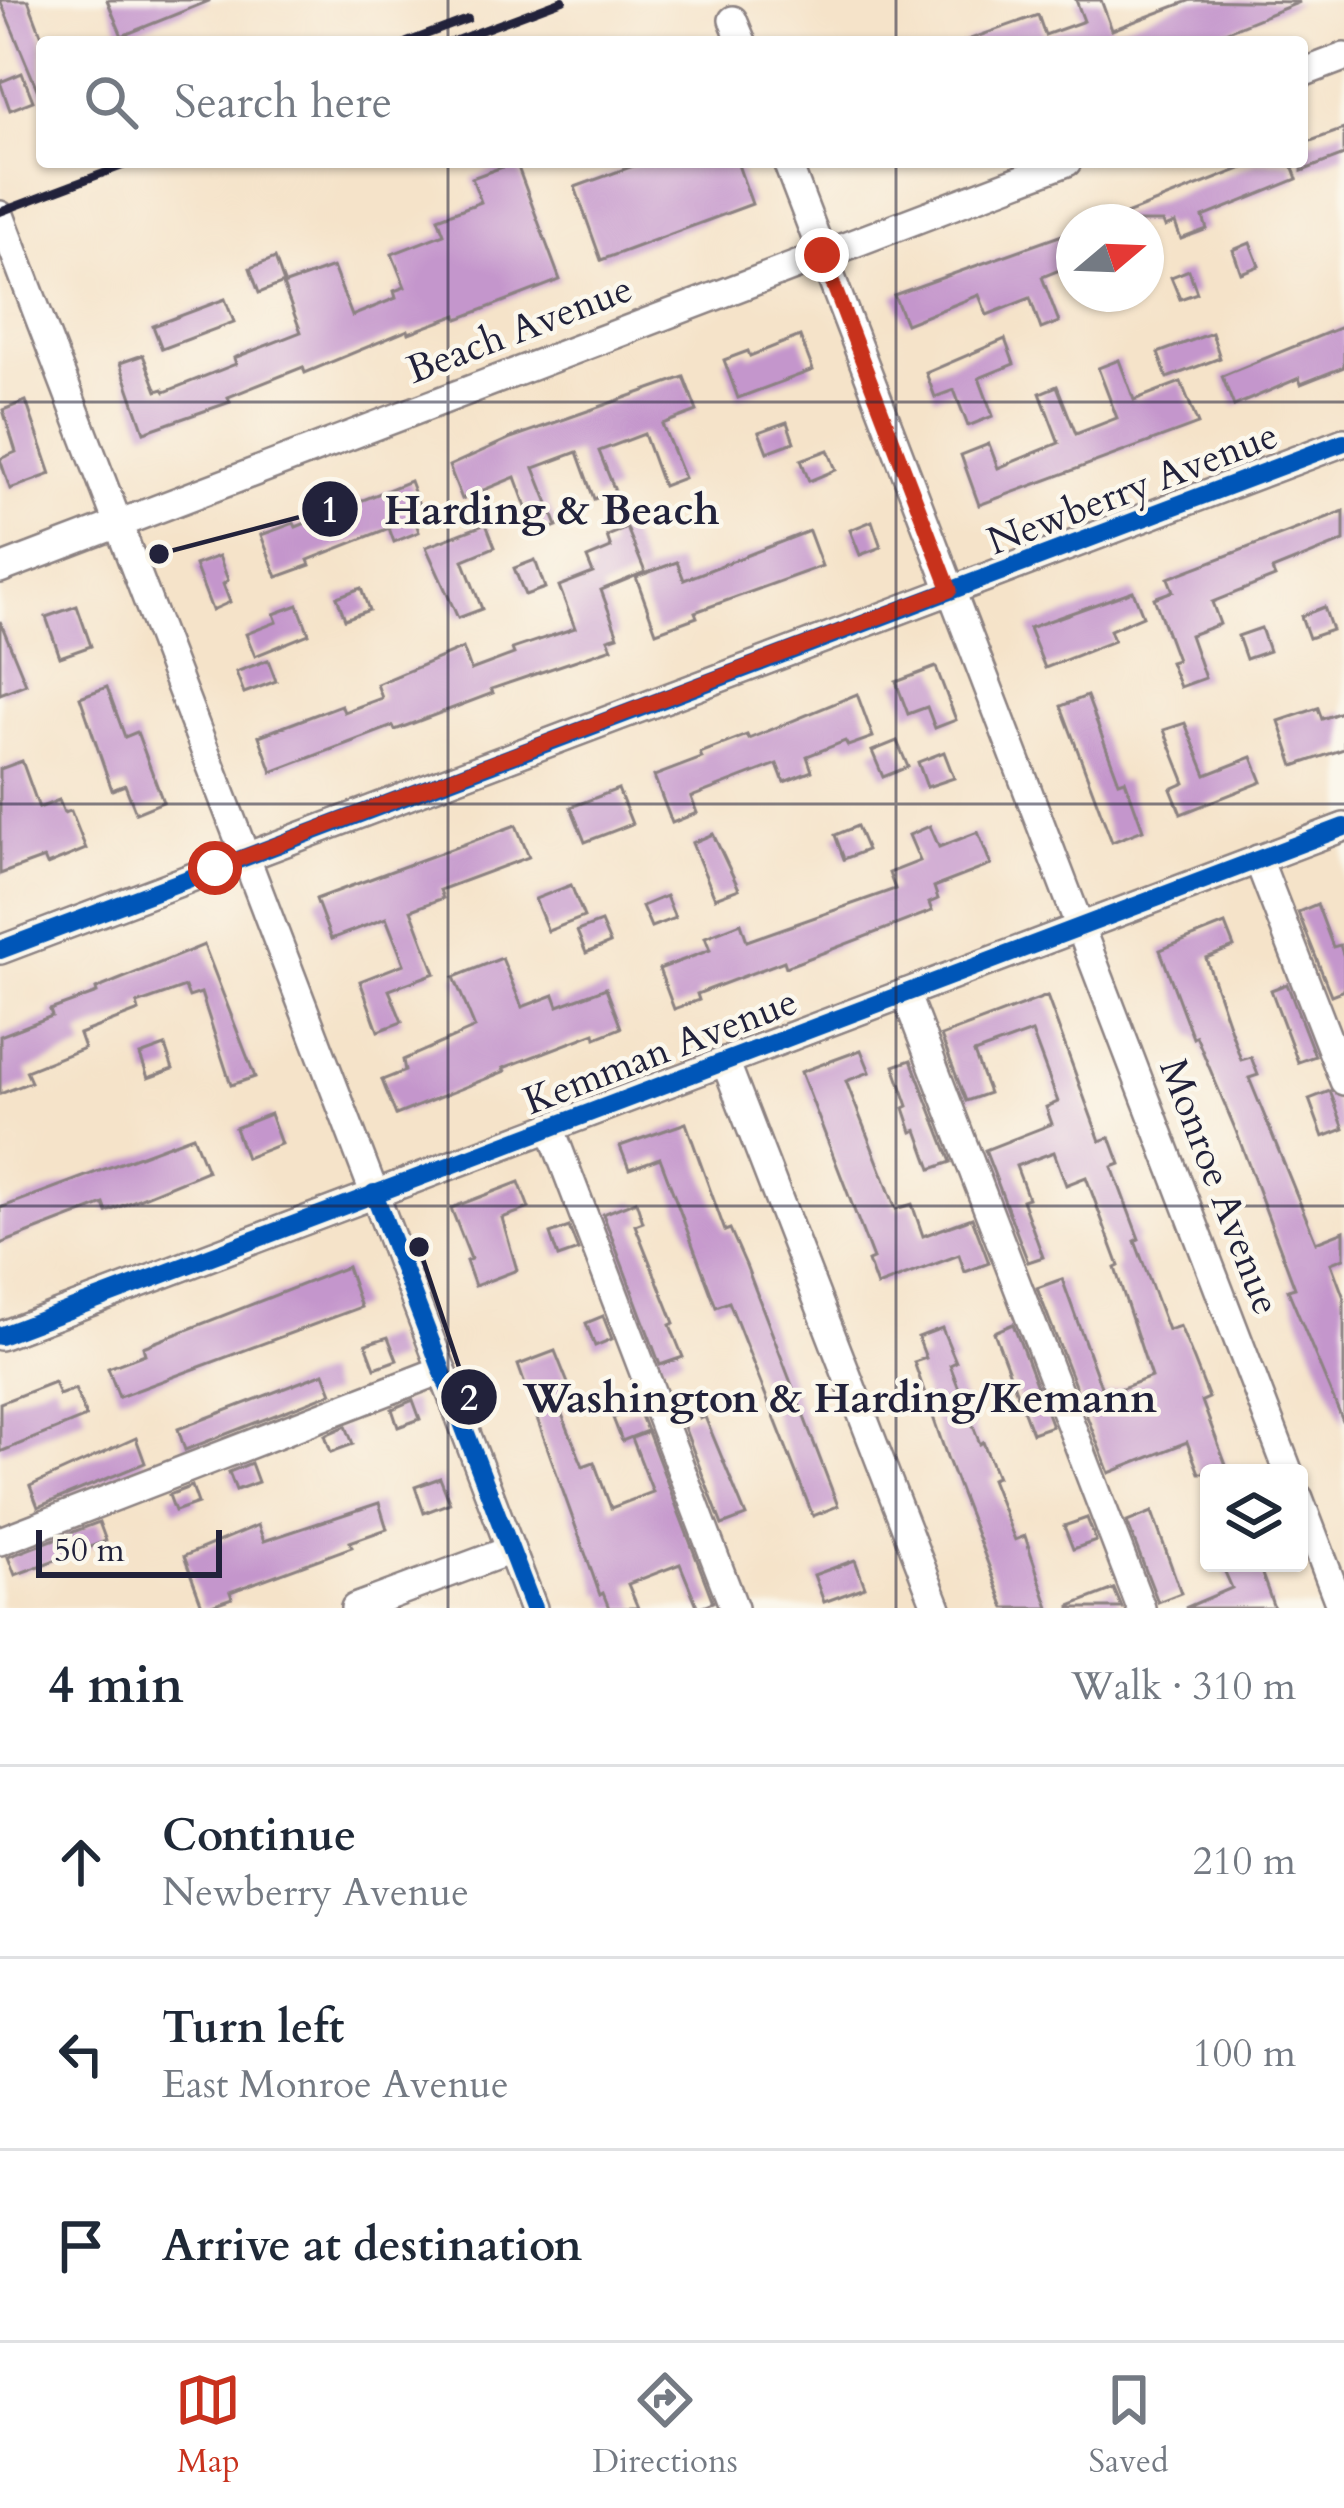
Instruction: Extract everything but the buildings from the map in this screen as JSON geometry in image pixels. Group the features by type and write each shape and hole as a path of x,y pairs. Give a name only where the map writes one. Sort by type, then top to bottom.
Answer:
{"street":[{"path":"1308,71 1344,58"},
{"name":"Monroe Avenue","path":"789,168 1286,1464"},
{"name":"Beach Avenue","path":"0,569 1051,168"},
{"path":"0,215 533,1608"},
{"name":"Newberry Avenue","path":"0,950 1344,442"},
{"name":"Kemman Avenue","path":"0,1336 1344,827"},
{"path":"1258,859 1344,1081"},
{"path":"905,993 1141,1608"},
{"path":"725,1061 938,1608"},
{"path":"550,1127 734,1608"},
{"path":"0,1540 442,1370"},
{"path":"1308,1522 1341,1608"},
{"path":"356,1608 511,1550"}],"railway":[{"path":"467,36 563,0"},
{"path":"423,36 468,19"},
{"path":"0,212 117,168"}],"cycle path":[{"path":"0,950 1344,442"},
{"path":"0,1336 1344,827"},
{"path":"374,1193 533,1608"}],"place":[{"name":"Harding & Beach","path":"159,554"},
{"name":"Washington & Harding/Kemann","path":"419,1247"}],"route":[{"path":"215,868 950,590 822,255"}]}
